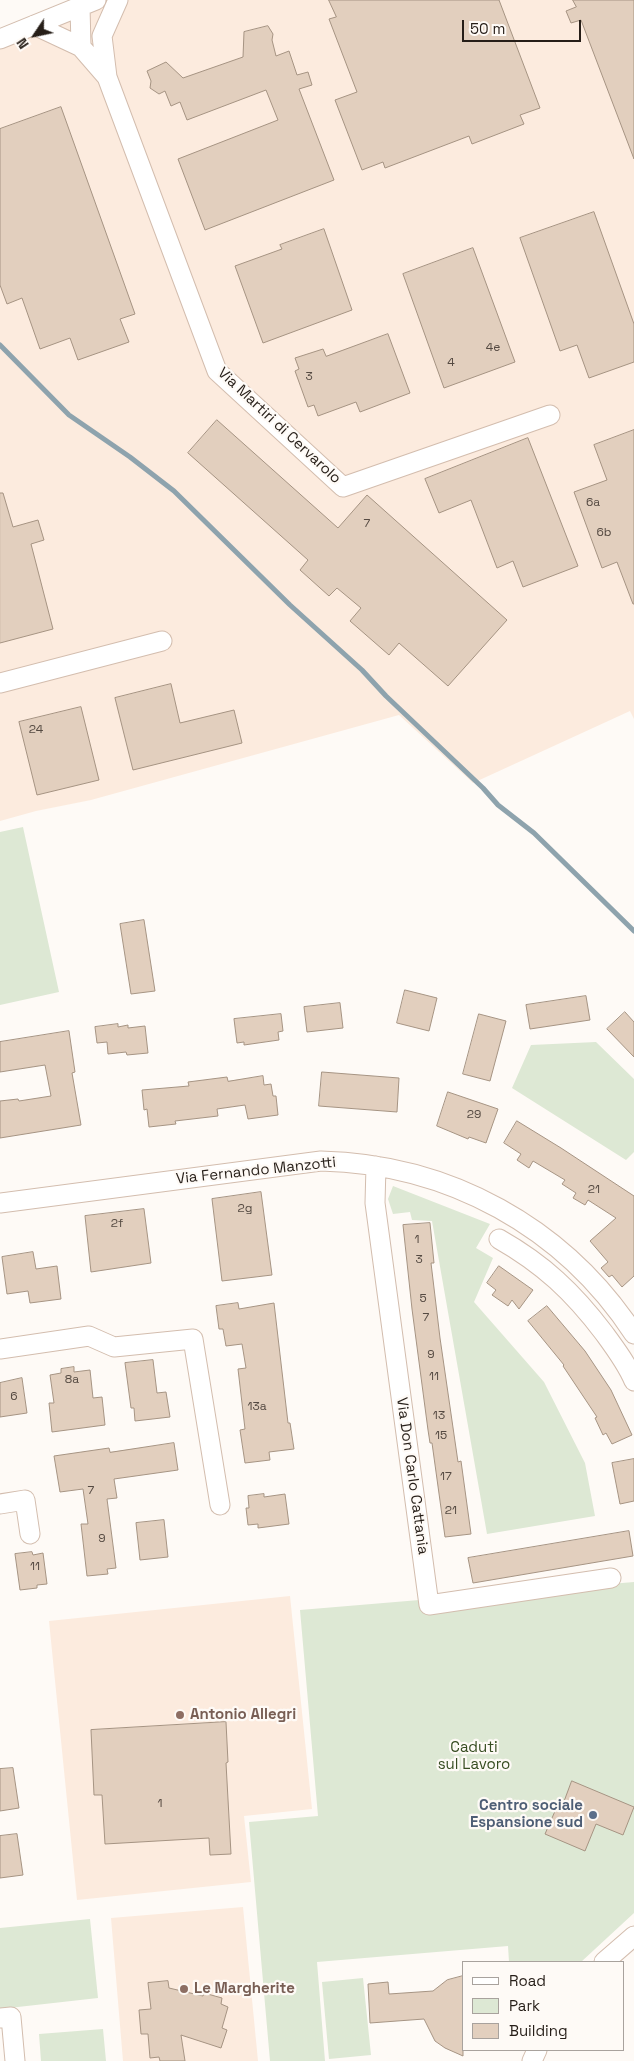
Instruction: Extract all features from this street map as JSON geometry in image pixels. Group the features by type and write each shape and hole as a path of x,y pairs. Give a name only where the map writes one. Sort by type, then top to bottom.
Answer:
{"street":[{"path":"102,36 118,0"},
{"path":"0,39 88,3"},
{"path":"81,47 88,3"},
{"name":"Via Martiri di Cervarolo","path":"88,3 102,36 107,77 217,371 343,487 550,415"},
{"name":"Via Martiri di Cervarolo","path":"34,25 81,47 107,77"},
{"path":"0,682 162,641"},
{"name":"Via Fernando Manzotti","path":"0,1202 321,1161 354,1162 410,1173 480,1198 534,1228 587,1276 608,1298 634,1334"},
{"name":"Via Don Carlo Cattania","path":"376,1166 375,1203 429,1605 611,1578"},
{"path":"499,1239 524,1254 557,1278 582,1304 611,1342 634,1381"},
{"path":"0,1350 89,1336 114,1347 193,1339 220,1505"},
{"path":"0,1504 25,1500 30,1534"},
{"path":"605,1961 634,1936"},
{"path":"5,2017 15,2061"}],"shaded area":[{"path":"101,0 634,0 634,719 630,711 473,783 399,715 91,800 36,811 0,821 0,44"},
{"name":"Antonio Allegri","path":"290,1596 312,1809 244,1816 251,1882 77,1900 49,1621"},
{"name":"Le Margherite","path":"243,1907 258,2061 123,2061 111,1918"}],"green space":[{"path":"23,827 59,992 0,1005 0,832"},
{"path":"596,1042 634,1079 634,1152 626,1160 512,1088 531,1045"},
{"path":"393,1186 490,1224 476,1248 493,1258 474,1302 544,1382 585,1463 595,1516 487,1534 432,1221 412,1220 410,1212 393,1214 388,1199"},
{"name":"Caduti sul Lavoro","path":"634,1582 634,1913 582,1961 509,1961 508,1946 317,1962 325,2061 270,2061 249,1822 318,1816 300,1610"},
{"path":"90,1919 98,1998 0,2009 0,1928"},
{"path":"363,1978 371,2055 329,2059 322,1982"},
{"path":"103,2029 106,2061 41,2061 39,2034"}],"building":[{"path":"329,0 499,0 540,108 520,115 524,124 472,144 469,136 385,168 383,162 362,170 335,100 357,92 329,19 336,17"},
{"path":"573,0 634,0 634,159 581,20 571,23 566,11 576,7"},
{"path":"268,26 273,34 272,40 276,56 289,51 297,75 308,72 312,85 299,89 334,180 205,230 178,159 278,120 266,90 187,120 180,102 171,106 165,91 159,94 150,88 151,81 147,71 166,62 183,78 243,57 244,32"},
{"path":"61,107 135,314 120,319 129,342 78,360 70,338 40,349 22,298 7,304 0,285 0,129"},
{"path":"594,212 634,324 634,362 589,378 577,345 560,351 520,238"},
{"path":"324,229 352,310 263,343 235,266 282,249 280,245"},
{"path":"473,248 515,362 444,388 403,274"},
{"path":"388,334 410,393 360,412 356,402 318,416 314,405 308,407 295,371 299,369 295,358 323,349 326,356"},
{"path":"217,420 338,528 367,495 507,620 448,686 399,643 389,655 350,621 361,608 337,588 329,596 300,570 308,560 188,453"},
{"path":"634,430 633,604 617,562 602,568 574,492 607,480 594,445"},
{"path":"528,438 578,566 523,587 513,561 497,568 471,500 439,513 425,479"},
{"path":"0,493 3,493 13,527 38,520 44,540 31,544 53,629 0,643"},
{"path":"171,684 180,723 234,710 242,743 133,770 115,698"},
{"path":"81,707 99,780 37,795 19,722"},
{"path":"144,920 155,991 131,994 120,924"},
{"path":"405,990 437,998 429,1031 397,1023"},
{"path":"586,996 590,1020 530,1029 526,1005"},
{"path":"340,1003 343,1028 307,1032 304,1007"},
{"path":"625,1012 634,1022 634,1057 607,1029"},
{"path":"281,1014 283,1031 278,1032 279,1040 244,1045 244,1042 237,1043 234,1019"},
{"path":"479,1014 506,1021 490,1081 463,1074"},
{"path":"118,1024 118,1027 128,1025 128,1028 145,1026 148,1053 127,1055 126,1052 108,1054 107,1042 97,1043 95,1027"},
{"path":"69,1031 75,1072 72,1073 81,1125 0,1138 0,1101 18,1099 19,1101 51,1096 45,1065 0,1072 0,1042"},
{"path":"322,1072 399,1078 397,1112 319,1106"},
{"path":"263,1076 264,1085 271,1084 273,1096 276,1096 278,1115 248,1119 245,1105 217,1109 218,1116 175,1121 176,1124 149,1127 147,1109 144,1110 142,1090 189,1086 188,1082 227,1077 228,1081"},
{"path":"448,1092 498,1109 486,1143 469,1137 468,1139 437,1126"},
{"path":"517,1121 634,1196 634,1276 622,1287 612,1275 609,1277 601,1268 608,1262 590,1241 616,1218 588,1200 585,1205 573,1198 576,1193 562,1184 565,1180 533,1161 529,1168 517,1160 521,1154 504,1143"},
{"path":"261,1192 272,1275 222,1281 212,1199"},
{"path":"144,1209 151,1263 91,1272 85,1216"},
{"path":"430,1223 434,1263 431,1263 440,1338 458,1462 461,1461 471,1534 445,1537 432,1443 430,1443 428,1430 403,1225"},
{"path":"33,1252 36,1269 57,1266 61,1299 30,1303 28,1291 7,1294 2,1257"},
{"path":"499,1266 533,1290 519,1309 512,1300 508,1306 492,1295 496,1290 487,1283"},
{"path":"238,1303 239,1309 274,1303 288,1423 290,1423 294,1449 269,1452 270,1460 245,1463 240,1430 245,1429 238,1369 246,1368 242,1344 226,1346 223,1329 219,1329 216,1306"},
{"path":"547,1306 585,1351 611,1390 632,1435 612,1444 606,1433 603,1435 595,1418 597,1417 564,1365 528,1321"},
{"path":"153,1360 157,1393 166,1392 170,1417 135,1421 134,1408 131,1408 125,1363"},
{"path":"74,1367 74,1372 90,1370 93,1398 102,1397 105,1425 52,1432 49,1403 54,1403 50,1375 61,1373 61,1369"},
{"path":"22,1378 27,1413 0,1417 0,1383"},
{"path":"174,1443 178,1470 114,1479 117,1498 107,1499 116,1568 107,1569 108,1574 87,1576 81,1524 88,1524 83,1489 60,1492 54,1456 109,1448 110,1452"},
{"path":"634,1459 634,1501 620,1504 612,1463"},
{"path":"264,1494 264,1497 285,1494 289,1524 258,1528 258,1524 248,1525 246,1508 249,1508 248,1496"},
{"path":"164,1520 168,1557 140,1560 136,1523"},
{"path":"629,1531 633,1556 473,1583 468,1558"},
{"path":"32,1552 33,1555 43,1553 47,1584 37,1585 37,1588 20,1590 15,1554"},
{"path":"226,1722 228,1762 226,1763 231,1854 210,1855 209,1838 105,1844 102,1795 94,1795 91,1730"},
{"path":"13,1768 19,1808 0,1811 0,1769"},
{"name":"Centro sociale Espansione sud","path":"572,1781 634,1807 623,1835 596,1824 585,1851 545,1834 559,1802 563,1803"},
{"path":"17,1834 23,1875 0,1878 0,1836"},
{"path":"462,1976 463,2056 435,2041 424,2019 370,2023 368,1984 388,1982 389,1994 433,1991 447,1980"},
{"path":"168,1981 169,1988 203,1996 204,1993 222,1998 221,2004 228,2007 222,2028 227,2030 221,2048 181,2035 185,2061 160,2061 159,2057 150,2058 148,2034 141,2034 139,2010 151,2009 148,1983"}],"waterway":[{"path":"0,345 69,415 130,457 174,491 290,605 362,670 386,696 483,788 498,805 534,833 634,931"}],"place":[{"name":"Antonio Allegri","path":"180,1715"},
{"name":"Centro sociale Espansione sud","path":"593,1815"},
{"name":"Le Margherite","path":"184,1989"}]}
